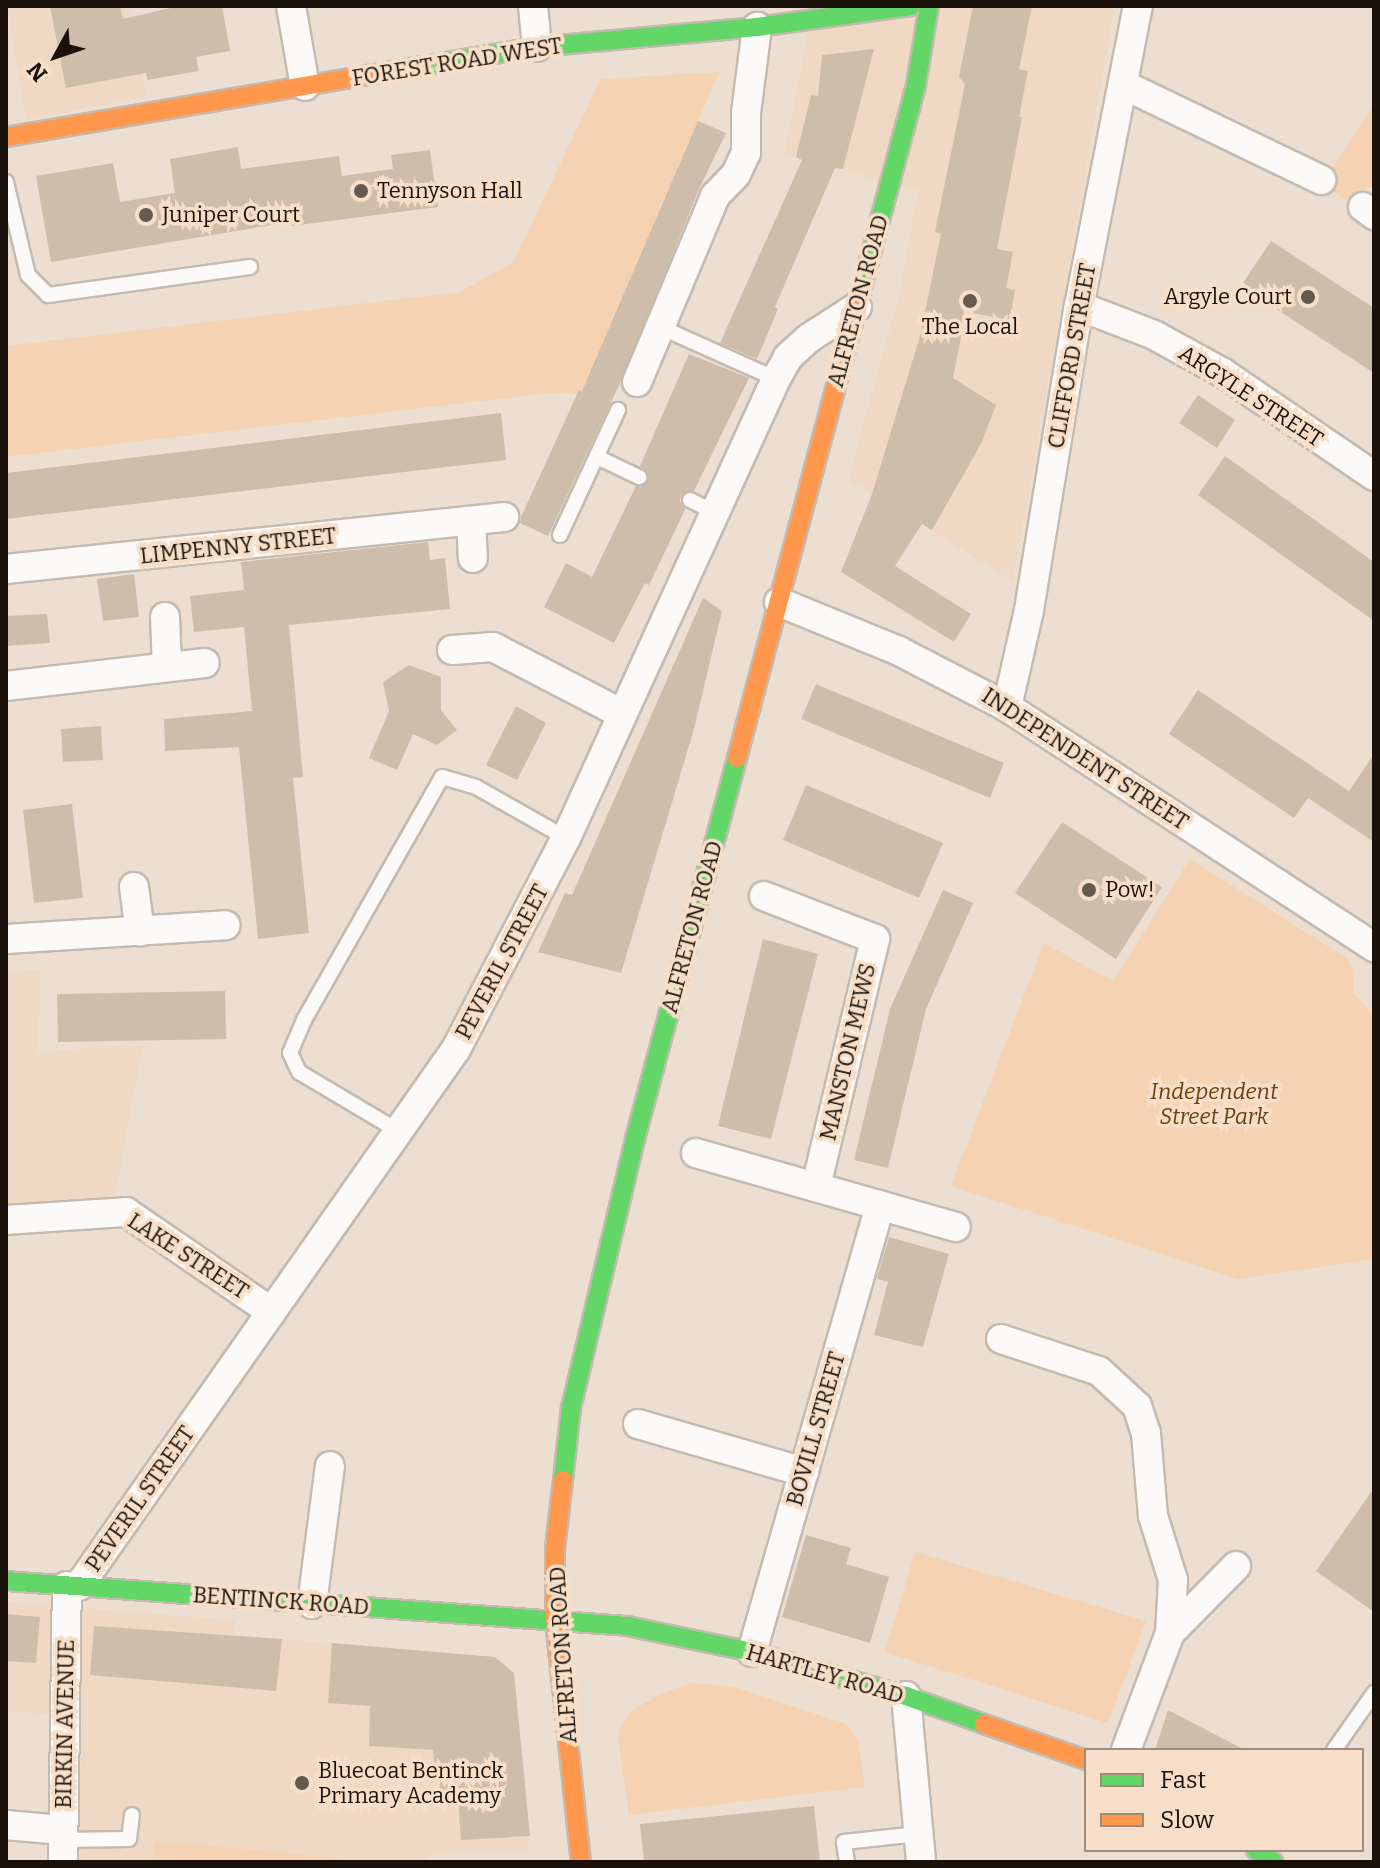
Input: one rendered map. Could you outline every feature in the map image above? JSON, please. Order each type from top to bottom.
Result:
[{"type":"street","points":[[291,6],[305,86]]},
{"type":"street","points":[[533,6],[537,47]]},
{"type":"street","name":"FOREST ROAD WEST","points":[[6,137],[537,47],[911,6]]},
{"type":"street","name":"ALFRETON ROAD","points":[[581,1862],[555,1620],[555,1548],[571,1408],[635,1139],[916,85],[929,6]]},
{"type":"street","name":"CLIFFORD STREET","points":[[1007,707],[1029,610],[1079,306],[1138,6]]},
{"type":"street","points":[[637,382],[715,196],[736,174],[746,153],[746,113],[764,20]]},
{"type":"street","points":[[1124,85],[1321,180]]},
{"type":"street","name":"ARGYLE STREET","points":[[1079,306],[1154,335],[1223,373],[1374,476]]},
{"type":"street","name":"PEVERIL STREET","points":[[73,1586],[400,1132],[456,1049],[566,838],[622,714],[702,506],[788,357],[809,338],[857,307]]},
{"type":"street","name":"LIMPENNY STREET","points":[[6,569],[504,517]]},
{"type":"street","points":[[471,522],[473,558]]},
{"type":"street","name":"INDEPENDENT STREET","points":[[779,602],[899,651],[1007,707],[1374,947]]},
{"type":"street","points":[[165,617],[167,666]]},
{"type":"street","points":[[452,650],[493,647],[622,714]]},
{"type":"street","points":[[6,686],[205,663]]},
{"type":"street","points":[[134,887],[140,932]]},
{"type":"street","name":"MANSTON MEWS","points":[[764,896],[875,939],[816,1187]]},
{"type":"street","points":[[6,939],[226,925]]},
{"type":"street","points":[[696,1153],[956,1227]]},
{"type":"street","name":"BOVILL STREET","points":[[752,1652],[880,1205]]},
{"type":"street","name":"LAKE STREET","points":[[6,1220],[126,1212],[270,1311]]},
{"type":"street","points":[[1001,1339],[1099,1371],[1137,1406],[1146,1433],[1153,1516],[1173,1580],[1170,1633],[1127,1748]]},
{"type":"street","points":[[638,1424],[804,1472]]},
{"type":"street","points":[[312,1604],[330,1466]]},
{"type":"street","points":[[1170,1633],[1236,1566]]},
{"type":"street","name":"BENTINCK ROAD","points":[[6,1581],[555,1620]]},
{"type":"street","name":"BIRKIN AVENUE","points":[[63,1844],[73,1586]]},
{"type":"street","name":"HARTLEY ROAD","points":[[555,1620],[627,1626],[752,1652],[906,1696],[1084,1759]]},
{"type":"street","points":[[906,1696],[921,1862]]},
{"type":"street","points":[[6,1825],[63,1844]]},
{"type":"lane","points":[[6,182],[28,275],[48,295],[250,267]]},
{"type":"lane","points":[[660,327],[776,379]]},
{"type":"lane","points":[[560,535],[618,410]]},
{"type":"lane","points":[[597,457],[639,477]]},
{"type":"lane","points":[[400,1132],[299,1072],[290,1053],[304,1020],[442,777],[476,787],[566,838]]},
{"type":"lane","points":[[1335,1748],[1374,1693]]},
{"type":"lane","points":[[63,1844],[129,1839],[132,1815]]},
{"type":"lane","points":[[847,1862],[844,1842],[918,1834]]},
{"type":"shaded area","points":[[7,6],[131,6],[146,97],[26,120]]},
{"type":"shaded area","points":[[813,6],[1115,6],[1013,581],[848,480],[900,291],[918,191],[784,154]]},
{"type":"shaded area","points":[[41,969],[38,1052],[143,1044],[115,1197],[6,1207],[6,972]]},
{"type":"shaded area","name":"Bluecoat Bentinck Primary Academy","points":[[6,1602],[235,1620],[234,1635],[495,1657],[514,1673],[529,1851],[436,1853],[424,1862],[78,1862],[82,1717],[6,1711]]},
{"type":"green space","points":[[719,72],[581,394],[550,393],[6,457],[6,346],[460,292],[513,262],[601,79]]},
{"type":"green space","points":[[1374,105],[1374,187],[1355,192],[1346,200],[1321,184]]},
{"type":"green space","name":"Independent Street Park","points":[[1190,859],[1347,958],[1353,973],[1353,993],[1374,1015],[1374,1259],[1238,1279],[951,1186],[1044,943],[1113,981]]},
{"type":"green space","points":[[915,1552],[1146,1621],[1108,1723],[885,1652]]},
{"type":"green space","points":[[691,1683],[732,1686],[847,1724],[858,1740],[865,1787],[629,1815],[618,1738],[620,1727],[630,1712],[660,1694]]},
{"type":"green space","points":[[154,1843],[375,1862],[147,1862],[153,1861]]},
{"type":"building","points":[[50,6],[120,6],[123,19],[179,6],[222,6],[230,51],[196,57],[199,71],[147,80],[146,73],[66,88]]},
{"type":"building","points":[[973,6],[1032,6],[1019,69],[1028,71],[1019,117],[1022,117],[997,249],[1013,252],[1006,288],[1015,290],[1010,320],[966,312],[953,378],[996,405],[982,442],[932,530],[922,524],[895,566],[971,614],[954,642],[841,572],[872,494],[920,336],[941,234],[935,232],[965,84],[959,77]]},
{"type":"building","points":[[874,49],[843,169],[835,168],[775,307],[778,309],[757,359],[720,343],[802,160],[796,157],[811,95],[818,96],[822,55]]},
{"type":"building","points":[[698,121],[726,133],[699,189],[620,383],[548,536],[520,523],[521,517],[579,390],[582,391]]},
{"type":"building","points":[[238,147],[241,169],[339,156],[342,176],[393,169],[391,155],[430,150],[438,207],[291,226],[290,222],[51,262],[36,176],[113,163],[120,202],[175,193],[170,159]]},
{"type":"building","name":"Argyle Court","points":[[1271,241],[1374,308],[1374,373],[1241,286]]},
{"type":"building","points":[[689,354],[749,378],[694,491],[681,495],[680,502],[685,509],[683,514],[649,585],[645,583],[614,643],[544,607],[566,563],[592,577],[636,486],[648,482],[648,472],[640,466]]},
{"type":"building","points":[[1198,395],[1235,420],[1217,448],[1179,423]]},
{"type":"building","points":[[501,413],[506,460],[6,519],[6,473]]},
{"type":"building","points":[[1225,456],[1374,562],[1374,621],[1198,495]]},
{"type":"building","points":[[428,542],[430,560],[445,558],[450,609],[289,625],[303,777],[293,778],[309,933],[258,939],[239,747],[165,751],[164,719],[252,711],[244,627],[194,632],[190,596],[244,590],[241,562]]},
{"type":"building","points":[[134,574],[139,617],[103,621],[97,579]]},
{"type":"building","points":[[703,598],[722,611],[694,729],[621,973],[538,952],[565,893],[572,895]]},
{"type":"building","points":[[47,614],[50,643],[6,646],[6,616]]},
{"type":"building","points":[[409,665],[441,677],[441,710],[457,730],[437,745],[413,734],[397,770],[369,758],[389,711],[383,682]]},
{"type":"building","points":[[816,684],[1004,763],[990,798],[801,719]]},
{"type":"building","points":[[1198,690],[1349,791],[1374,754],[1374,842],[1308,798],[1294,818],[1169,734]]},
{"type":"building","points":[[516,706],[546,723],[517,780],[486,765]]},
{"type":"building","points":[[101,726],[103,760],[63,762],[61,729]]},
{"type":"building","points":[[806,785],[943,843],[919,898],[783,840]]},
{"type":"building","points":[[72,804],[83,898],[34,903],[23,810]]},
{"type":"building","name":"Pow!","points":[[1062,822],[1162,887],[1116,959],[1015,893]]},
{"type":"building","points":[[943,890],[973,903],[926,1009],[888,1168],[854,1160],[890,1009]]},
{"type":"building","points":[[763,939],[818,954],[771,1139],[718,1126]]},
{"type":"building","points":[[225,991],[226,1039],[58,1042],[57,994]]},
{"type":"building","points":[[889,1237],[949,1254],[923,1347],[874,1335],[888,1282],[877,1279]]},
{"type":"building","points":[[1374,1488],[1374,1612],[1316,1571]]},
{"type":"building","points":[[806,1535],[851,1548],[846,1564],[889,1577],[870,1643],[782,1617]]},
{"type":"building","points":[[6,1614],[40,1617],[36,1663],[6,1661]]},
{"type":"building","points":[[94,1626],[282,1639],[276,1691],[90,1675]]},
{"type":"building","points":[[332,1643],[495,1657],[514,1673],[530,1836],[461,1840],[458,1796],[439,1797],[433,1750],[369,1746],[370,1706],[328,1703]]},
{"type":"building","points":[[1168,1710],[1241,1748],[1156,1748]]},
{"type":"building","points":[[814,1806],[820,1862],[644,1862],[640,1824]]},
{"type":"traffic: fast","points":[[369,75],[537,47],[757,27],[911,6]]},
{"type":"traffic: fast","points":[[862,287],[916,85],[929,6]]},
{"type":"traffic: fast","points":[[563,1480],[571,1408],[635,1139],[737,758]]},
{"type":"traffic: fast","points":[[6,1581],[627,1626],[752,1652],[906,1696],[984,1724]]},
{"type":"traffic: fast","points":[[1259,1852],[1273,1862]]},
{"type":"traffic: slow","points":[[6,137],[369,75]]},
{"type":"traffic: slow","points":[[737,758],[862,287]]},
{"type":"traffic: slow","points":[[563,1480],[555,1548],[555,1620],[581,1862]]},
{"type":"traffic: slow","points":[[984,1724],[1084,1759]]},
{"type":"place","name":"Tennyson Hall","points":[[361,191]]},
{"type":"place","name":"Juniper Court","points":[[146,215]]},
{"type":"place","name":"Argyle Court","points":[[1308,297]]},
{"type":"place","name":"The Local","points":[[970,301]]},
{"type":"place","name":"Pow!","points":[[1089,890]]},
{"type":"place","name":"Bluecoat Bentinck Primary Academy","points":[[302,1783]]}]
